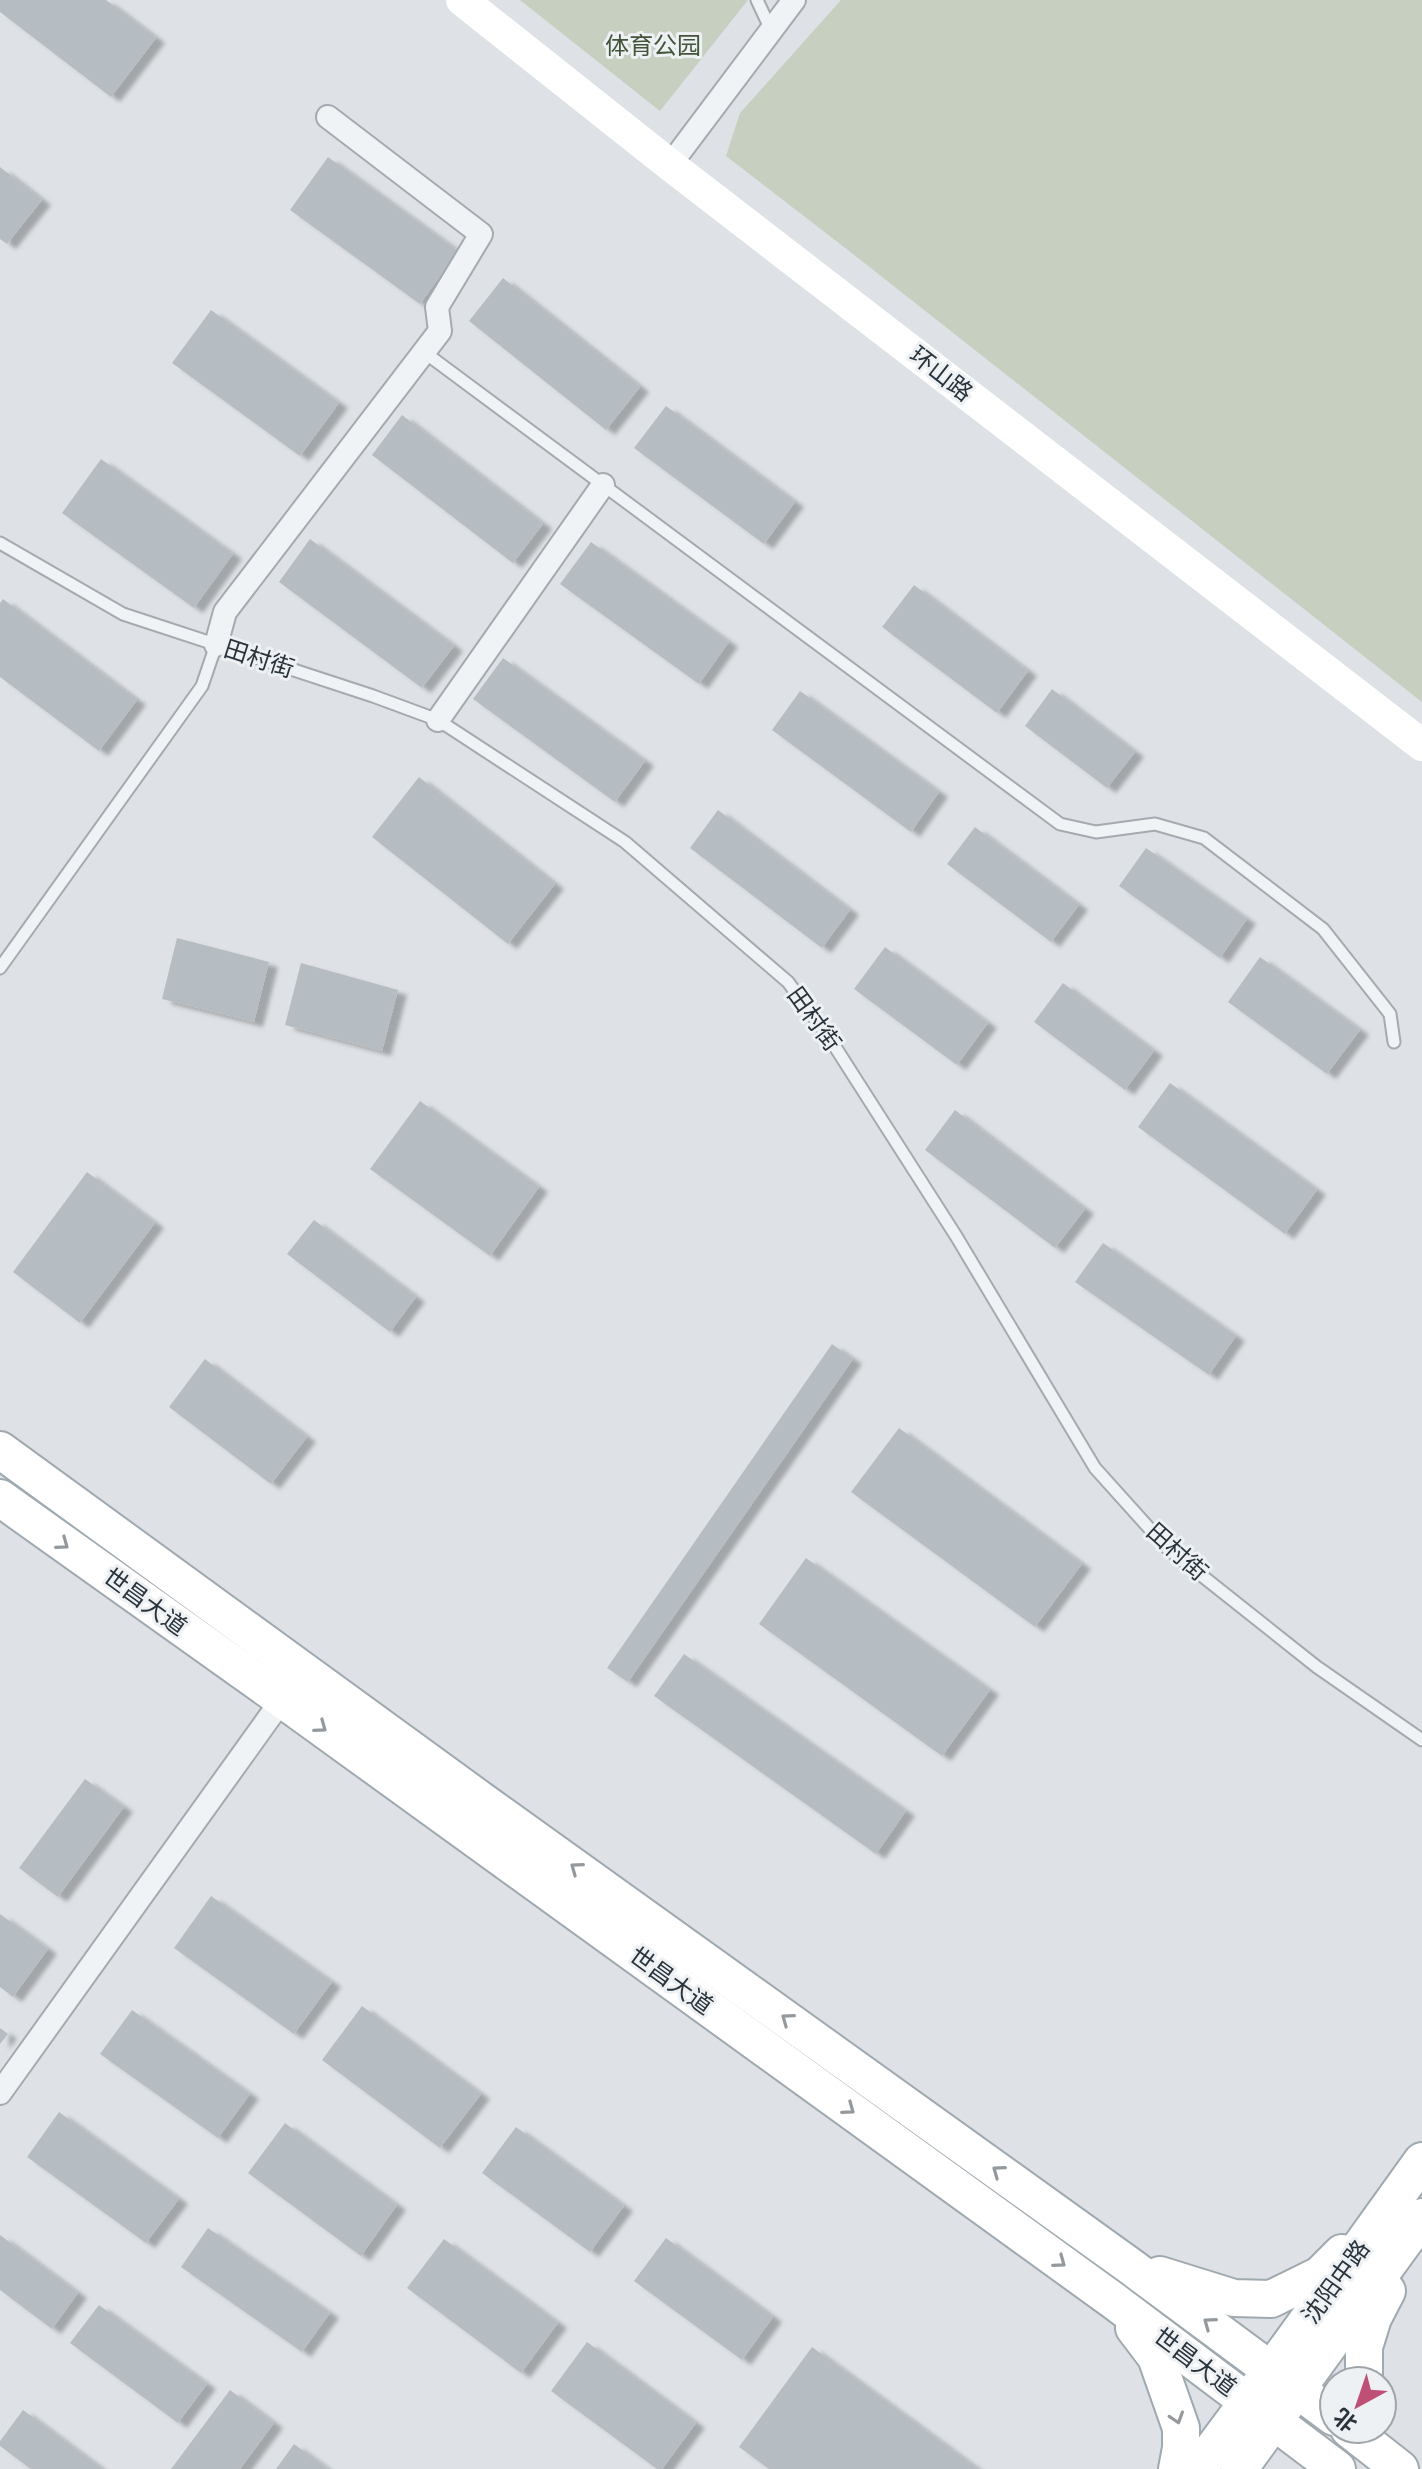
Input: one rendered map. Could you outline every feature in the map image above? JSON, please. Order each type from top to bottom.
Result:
[{"type":"main road","name":"环山路","points":[[462,0],[670,165],[1422,745]]},
{"type":"main road","name":"世昌大道","points":[[0,1450],[1318,2405]]},
{"type":"main road","name":"世昌大道","points":[[0,1498],[1114,2301],[1337,2469]]},
{"type":"main road","points":[[1364,2365],[1364,2347],[1373,2318],[1415,2209],[1422,2161]]},
{"type":"main road","points":[[1130,2266],[1234,2298],[1271,2299],[1320,2275],[1415,2209]]},
{"type":"main road","points":[[1198,2469],[1261,2411],[1415,2209]]},
{"type":"main road","points":[[1114,2301],[1156,2357],[1181,2428],[1177,2469]]},
{"type":"main road","points":[[1239,2469],[1261,2411]]},
{"type":"main road","points":[[1398,2442],[1419,2469]]},
{"type":"main road","points":[[1369,2445],[1400,2469]]},
{"type":"street","points":[[670,165],[794,0]]},
{"type":"street","points":[[216,645],[225,612],[440,331],[437,307],[481,234],[328,117]]},
{"type":"street","points":[[438,720],[603,485]]},
{"type":"street","points":[[0,2093],[305,1671]]},
{"type":"lane","points":[[757,0],[771,31]]},
{"type":"lane","points":[[424,352],[1060,824],[1096,832],[1155,824],[1204,838],[1323,929],[1390,1014],[1394,1042]]},
{"type":"lane","name":"田村街","points":[[0,543],[123,614],[438,720],[625,842],[788,982],[832,1042],[956,1236],[1095,1468],[1167,1548],[1317,1667],[1422,1740]]},
{"type":"lane","points":[[0,968],[202,686],[216,645]]},
{"type":"green space","name":"体育公园","points":[[520,0],[748,0],[660,111]]},
{"type":"green space","points":[[841,0],[1422,0],[1422,702],[726,156],[740,113]]},
{"type":"building","points":[[0,0],[106,0],[156,38],[111,97],[0,12]]},
{"type":"building","points":[[328,157],[458,251],[420,304],[290,210]]},
{"type":"building","points":[[0,167],[42,200],[7,244],[0,239]]},
{"type":"building","points":[[503,278],[640,387],[606,430],[469,321]]},
{"type":"building","points":[[211,310],[339,403],[300,456],[172,363]]},
{"type":"building","points":[[666,406],[795,502],[764,544],[634,448]]},
{"type":"building","points":[[402,415],[543,524],[513,563],[372,455]]},
{"type":"building","points":[[101,459],[233,554],[194,608],[62,513]]},
{"type":"building","points":[[310,539],[454,646],[422,688],[279,582]]},
{"type":"building","points":[[591,542],[729,642],[699,684],[560,584]]},
{"type":"building","points":[[914,585],[1028,671],[997,713],[882,627]]},
{"type":"building","points":[[3,599],[137,700],[99,751],[0,677],[0,603]]},
{"type":"building","points":[[503,658],[645,761],[615,802],[473,699]]},
{"type":"building","points":[[1052,689],[1135,752],[1107,788],[1025,726]]},
{"type":"building","points":[[800,691],[939,792],[911,832],[772,730]]},
{"type":"building","points":[[419,777],[555,884],[508,944],[372,837]]},
{"type":"building","points":[[718,810],[850,910],[822,948],[690,848]]},
{"type":"building","points":[[975,827],[1079,905],[1051,942],[947,864]]},
{"type":"building","points":[[1146,848],[1247,919],[1220,958],[1119,886]]},
{"type":"building","points":[[177,938],[269,962],[254,1022],[162,999]]},
{"type":"building","points":[[885,947],[988,1023],[957,1065],[854,989]]},
{"type":"building","points":[[1260,957],[1360,1030],[1327,1074],[1228,1002]]},
{"type":"building","points":[[301,963],[398,990],[382,1051],[285,1025]]},
{"type":"building","points":[[1063,983],[1154,1051],[1125,1090],[1034,1022]]},
{"type":"building","points":[[1170,1083],[1317,1190],[1285,1234],[1138,1127]]},
{"type":"building","points":[[420,1101],[539,1187],[490,1256],[370,1169]]},
{"type":"building","points":[[955,1110],[1085,1209],[1055,1248],[925,1150]]},
{"type":"building","points":[[87,1172],[155,1223],[80,1323],[13,1272]]},
{"type":"building","points":[[314,1220],[416,1297],[390,1332],[287,1254]]},
{"type":"building","points":[[1103,1243],[1236,1336],[1209,1375],[1075,1282]]},
{"type":"building","points":[[832,1344],[853,1359],[628,1682],[607,1668]]},
{"type":"building","points":[[205,1359],[307,1437],[271,1484],[169,1407]]},
{"type":"building","points":[[899,1428],[1082,1564],[1035,1627],[851,1492]]},
{"type":"building","points":[[806,1558],[990,1690],[942,1756],[759,1624]]},
{"type":"building","points":[[684,1654],[906,1811],[876,1854],[654,1696]]},
{"type":"building","points":[[85,1779],[124,1807],[58,1897],[19,1868]]},
{"type":"building","points":[[211,1896],[332,1982],[294,2034],[174,1948]]},
{"type":"building","points":[[0,1914],[48,1949],[13,1997],[0,1987]]},
{"type":"building","points":[[362,2006],[481,2094],[440,2148],[322,2060]]},
{"type":"building","points":[[132,2010],[250,2094],[218,2138],[100,2054]]},
{"type":"building","points":[[0,2028],[8,2034],[0,2044]]},
{"type":"building","points":[[59,2112],[179,2199],[146,2243],[27,2157]]},
{"type":"building","points":[[285,2123],[397,2205],[361,2256],[248,2173]]},
{"type":"building","points":[[516,2127],[624,2206],[590,2252],[482,2173]]},
{"type":"building","points":[[208,2228],[330,2313],[302,2352],[181,2267]]},
{"type":"building","points":[[0,2235],[78,2293],[52,2329],[0,2290]]},
{"type":"building","points":[[666,2238],[773,2317],[742,2360],[634,2281]]},
{"type":"building","points":[[444,2239],[558,2323],[521,2373],[407,2288]]},
{"type":"building","points":[[99,2305],[207,2384],[178,2423],[70,2343]]},
{"type":"building","points":[[587,2342],[696,2423],[662,2469],[657,2469],[551,2391]]},
{"type":"building","points":[[812,2347],[978,2469],[769,2469],[739,2447]]},
{"type":"building","points":[[230,2390],[274,2423],[240,2469],[171,2469]]},
{"type":"building","points":[[23,2410],[102,2469],[31,2469],[0,2446],[0,2441]]},
{"type":"building","points":[[294,2444],[328,2469],[276,2469]]}]
